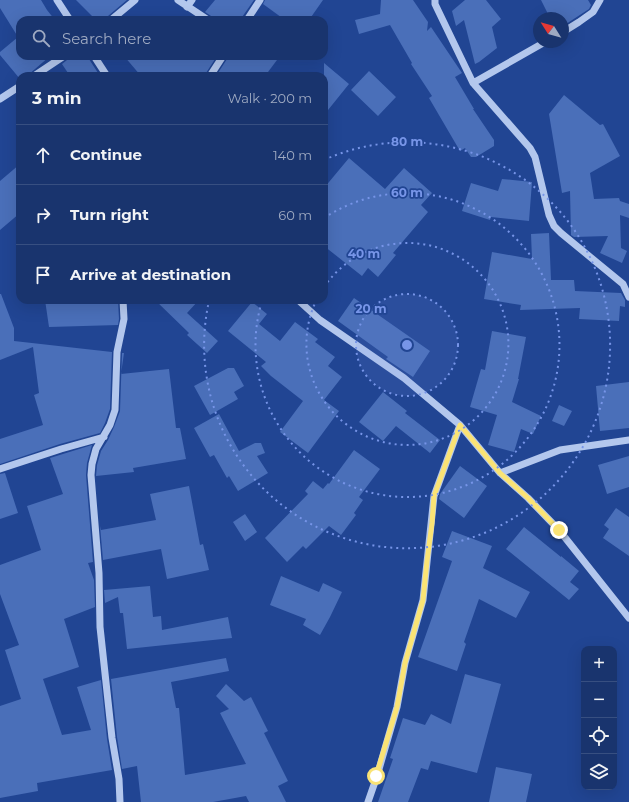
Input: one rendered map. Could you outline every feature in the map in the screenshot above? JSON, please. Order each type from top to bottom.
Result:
[{"type":"street","points":[[57,0],[67,16]]},
{"type":"street","points":[[116,16],[135,0]]},
{"type":"street","points":[[178,0],[202,16]]},
{"type":"street","points":[[187,6],[192,0]]},
{"type":"street","points":[[250,16],[260,0]]},
{"type":"street","points":[[434,0],[473,83],[530,148],[535,157],[549,215],[554,226],[623,284],[629,297]]},
{"type":"street","points":[[569,28],[593,12],[600,0]]},
{"type":"street","points":[[473,83],[534,48]]},
{"type":"street","points":[[40,72],[58,60]]},
{"type":"street","points":[[97,60],[104,72]]},
{"type":"street","points":[[213,72],[221,60]]},
{"type":"street","points":[[0,99],[16,89]]},
{"type":"street","points":[[120,802],[119,778],[112,738],[101,634],[99,573],[91,475],[96,450],[110,425],[115,410],[117,352],[124,319],[123,304]]},
{"type":"street","points":[[302,304],[320,320],[404,378],[460,425],[500,473],[528,498],[559,530],[629,618]]},
{"type":"street","points":[[368,802],[397,707],[405,663],[423,600],[434,496],[460,425]]},
{"type":"street","points":[[0,469],[104,437]]},
{"type":"street","points":[[500,473],[560,450],[629,440]]},
{"type":"building","points":[[0,0],[41,0],[52,16],[16,16],[16,34],[0,8]]},
{"type":"building","points":[[76,0],[127,0],[108,16],[92,16]]},
{"type":"building","points":[[215,0],[254,0],[243,16],[211,16],[205,12]]},
{"type":"building","points":[[265,0],[323,0],[312,16],[280,16],[263,4]]},
{"type":"building","points":[[381,0],[413,0],[428,22],[427,31],[431,27],[462,73],[455,77],[473,109],[494,140],[494,146],[476,157],[471,157],[465,148],[460,151],[429,98],[432,96],[411,64],[412,63],[390,25],[359,34],[355,20],[380,14]]},
{"type":"building","points":[[465,0],[486,0],[501,19],[492,27],[497,48],[475,64],[464,20],[456,26],[452,11]]},
{"type":"building","points":[[541,0],[588,0],[591,5],[589,9],[569,22],[569,12],[547,12]]},
{"type":"building","points":[[16,39],[16,60],[45,60],[32,72],[16,72],[16,74],[0,55],[0,52]]},
{"type":"building","points":[[67,60],[90,60],[97,72],[67,72],[62,64]]},
{"type":"building","points":[[127,60],[214,60],[207,72],[138,72]]},
{"type":"building","points":[[226,60],[277,60],[268,72],[219,72]]},
{"type":"building","points":[[324,63],[349,84],[328,110],[328,72],[324,72]]},
{"type":"building","points":[[369,71],[396,97],[378,116],[351,90]]},
{"type":"building","points":[[564,95],[600,125],[603,124],[620,156],[590,173],[594,199],[619,198],[620,201],[629,204],[629,218],[620,215],[621,248],[627,251],[622,263],[600,253],[608,236],[574,237],[571,235],[570,191],[562,193],[549,114]]},
{"type":"building","points":[[349,158],[385,189],[404,168],[432,193],[421,205],[428,212],[393,253],[396,255],[378,277],[368,268],[362,276],[328,249],[328,183]]},
{"type":"building","points":[[16,167],[16,216],[0,230],[0,181]]},
{"type":"building","points":[[502,179],[532,182],[529,221],[491,217],[490,220],[462,211],[471,183],[498,191]]},
{"type":"building","points":[[549,233],[551,280],[574,280],[575,291],[621,293],[625,300],[625,307],[620,306],[619,321],[579,319],[580,308],[520,310],[521,305],[484,299],[492,252],[532,259],[531,234]]},
{"type":"building","points":[[0,294],[14,328],[14,341],[112,352],[110,409],[100,433],[60,444],[0,464],[0,439],[43,425],[34,395],[39,393],[33,347],[0,360]]},
{"type":"building","points":[[354,298],[430,351],[413,377],[386,359],[388,357],[338,321]]},
{"type":"building","points":[[46,304],[118,304],[118,325],[49,327]]},
{"type":"building","points":[[159,304],[195,304],[187,313],[218,341],[207,353],[187,335],[189,333]]},
{"type":"building","points":[[250,304],[254,304],[267,314],[259,324],[280,341],[295,322],[318,339],[315,342],[335,357],[328,366],[342,377],[324,400],[339,411],[308,453],[280,432],[303,401],[271,376],[261,366],[266,362],[228,331]]},
{"type":"building","points":[[492,331],[526,337],[519,379],[512,402],[541,416],[533,434],[521,429],[514,452],[488,445],[497,415],[470,407],[481,369],[485,370]]},
{"type":"building","points":[[122,353],[124,353],[121,371]]},
{"type":"building","points":[[228,368],[234,368],[244,386],[234,392],[238,399],[210,415],[194,386]]},
{"type":"building","points":[[169,369],[176,428],[180,428],[186,459],[133,468],[134,472],[96,476],[101,451],[108,440],[120,411],[121,374]]},
{"type":"building","points":[[629,382],[629,428],[600,431],[596,386]]},
{"type":"building","points":[[383,392],[407,411],[405,413],[440,440],[430,453],[396,426],[383,441],[359,422]]},
{"type":"building","points":[[559,405],[572,411],[564,426],[552,421]]},
{"type":"building","points":[[219,414],[239,451],[255,443],[261,443],[265,453],[257,456],[268,473],[238,491],[229,476],[227,478],[214,455],[210,457],[194,428]]},
{"type":"building","points":[[92,445],[87,463],[86,475],[93,562],[88,563],[94,580],[95,607],[64,619],[79,667],[43,679],[62,735],[91,730],[77,687],[101,680],[107,739],[112,770],[37,783],[38,791],[0,798],[0,706],[21,699],[5,650],[19,645],[0,594],[0,565],[41,550],[27,506],[63,494],[50,458]]},
{"type":"building","points":[[354,450],[380,469],[359,497],[363,500],[354,513],[356,515],[341,535],[329,526],[306,549],[303,546],[287,562],[265,538],[308,494],[305,491],[313,481],[323,489],[328,483],[329,484]]},
{"type":"building","points":[[629,456],[629,487],[607,494],[598,465]]},
{"type":"building","points":[[460,466],[487,486],[464,518],[439,499],[440,494]]},
{"type":"building","points":[[5,473],[18,513],[0,519],[0,474]]},
{"type":"building","points":[[189,486],[200,545],[203,544],[209,570],[167,579],[161,549],[103,560],[100,526],[101,530],[156,520],[150,494]]},
{"type":"building","points":[[616,508],[629,517],[629,556],[603,538],[609,529],[604,525]]},
{"type":"building","points":[[245,514],[257,532],[245,541],[233,522]]},
{"type":"building","points":[[524,527],[579,571],[570,582],[579,589],[569,600],[506,549]]},
{"type":"building","points":[[452,531],[492,546],[483,568],[530,592],[516,618],[479,599],[464,642],[466,644],[457,671],[418,657],[452,561],[442,557]]},
{"type":"building","points":[[281,576],[319,592],[323,583],[342,592],[320,635],[303,625],[306,619],[270,605]]},
{"type":"building","points":[[150,586],[153,617],[161,616],[162,630],[228,617],[232,638],[127,649],[123,613],[120,613],[118,597],[105,603],[104,590]]},
{"type":"building","points":[[226,658],[229,671],[171,682],[176,708],[179,708],[185,775],[246,764],[220,713],[229,709],[216,696],[226,684],[244,701],[251,697],[268,731],[264,733],[288,781],[278,786],[286,802],[249,802],[246,796],[213,802],[141,802],[137,766],[122,769],[111,679]]},
{"type":"building","points":[[465,674],[501,684],[477,773],[431,761],[428,770],[421,768],[408,802],[378,802],[393,759],[390,758],[403,718],[425,725],[431,714],[451,724]]},
{"type":"building","points":[[496,767],[532,774],[526,802],[489,802]]},
{"type":"route","points":[[376,776],[397,707],[405,663],[423,600],[434,496],[460,425],[500,473],[528,498],[559,530]]}]
